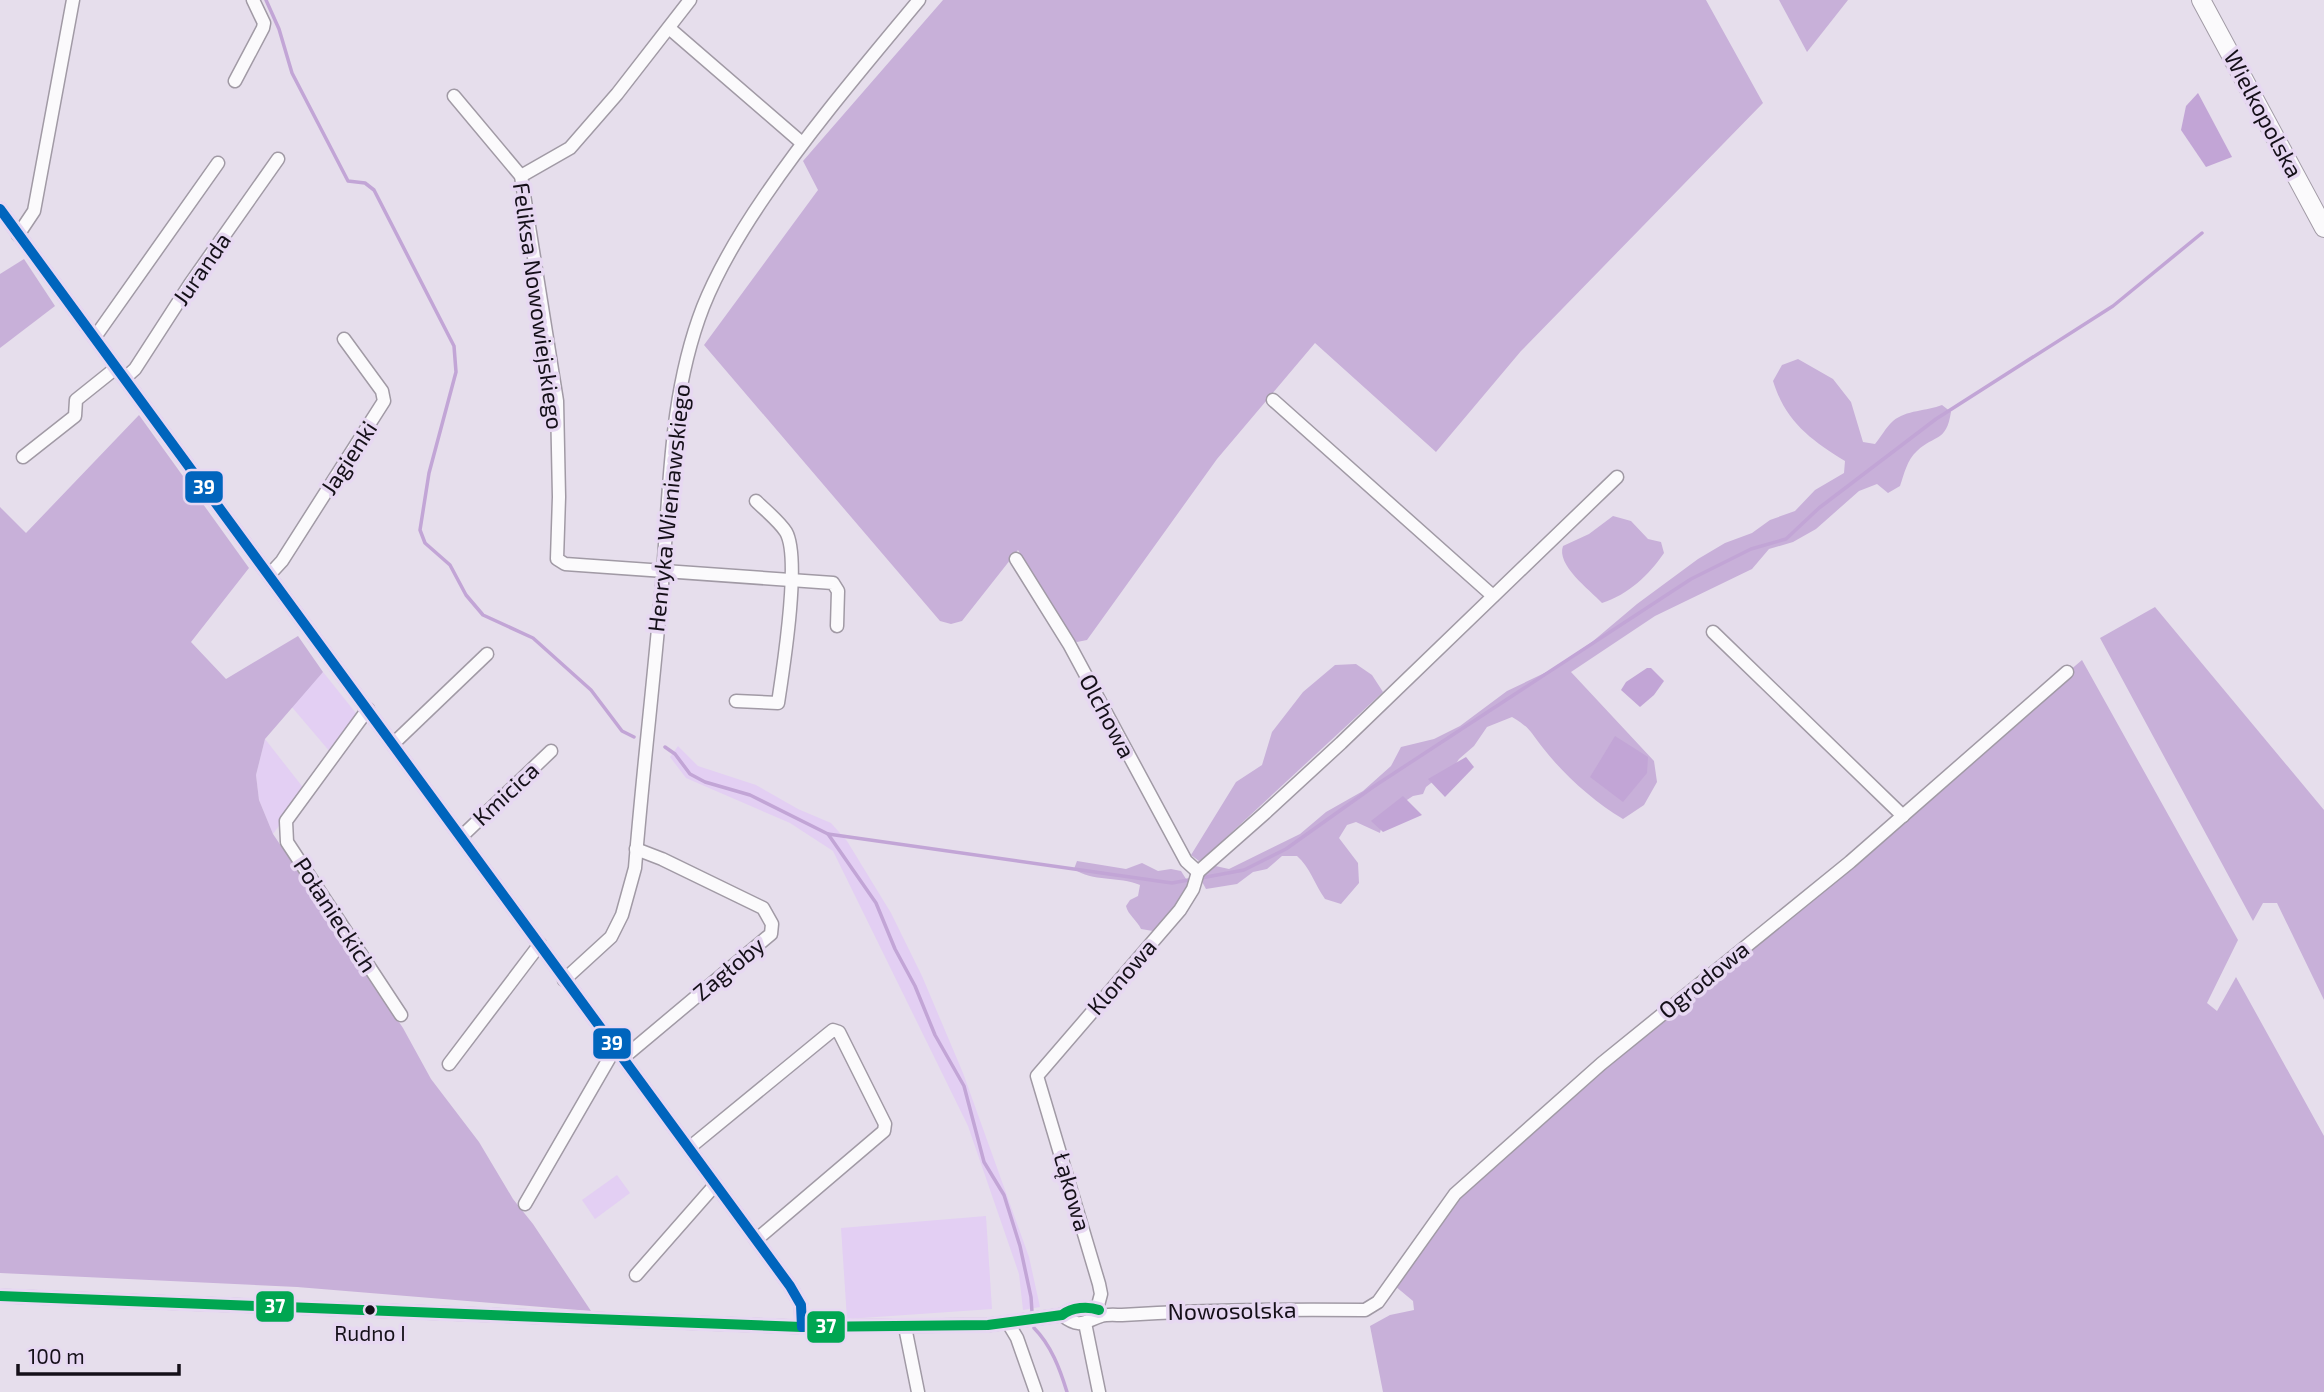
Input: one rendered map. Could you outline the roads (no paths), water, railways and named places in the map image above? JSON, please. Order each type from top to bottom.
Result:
[{"type":"main road","name":"Wielkopolska","points":[[2201,0],[2324,228]]},
{"type":"street","points":[[18,235],[34,211],[73,0]]},
{"type":"street","points":[[235,81],[263,28],[264,23],[253,0]]},
{"type":"street","points":[[521,176],[570,148],[617,94],[690,0]]},
{"type":"street","name":"Henryka Wieniawskiego","points":[[564,980],[611,937],[622,915],[635,868],[663,572],[671,450],[689,345],[730,250],[802,143],[919,0]]},
{"type":"street","points":[[669,28],[802,143]]},
{"type":"street","name":"Feliksa Nowowiejskiego","points":[[454,96],[521,176],[557,401],[557,559],[565,564],[663,572]]},
{"type":"street","name":"Juranda","points":[[23,457],[75,416],[76,400],[121,373],[135,369],[190,284],[278,159]]},
{"type":"street","points":[[95,337],[218,163]]},
{"type":"street","points":[[0,209],[797,1296],[802,1310],[802,1327]]},
{"type":"street","name":"Jagienki","points":[[270,574],[282,561],[384,401],[382,391],[344,339]]},
{"type":"street","points":[[1273,400],[1493,596]]},
{"type":"street","points":[[1198,872],[1284,796],[1616,477]]},
{"type":"street","points":[[736,701],[778,703],[791,580],[791,550],[786,532],[756,501]]},
{"type":"street","name":"Olchowa","points":[[1016,559],[1069,644],[1186,861],[1198,872]]},
{"type":"street","points":[[663,572],[833,583],[838,592],[837,626]]},
{"type":"street","points":[[1713,632],[1903,816]]},
{"type":"street","points":[[394,743],[486,654]]},
{"type":"street","name":"Ogrodowa","points":[[1365,1310],[1378,1301],[1455,1194],[1601,1064],[1811,895],[2067,672]]},
{"type":"street","name":"Połanieckich","points":[[368,709],[286,821],[287,842],[401,1016]]},
{"type":"street","name":"Kmicica","points":[[461,837],[551,751]]},
{"type":"street","name":"Zagłoby","points":[[525,1204],[610,1057],[620,1054],[771,934],[772,924],[763,908],[636,849]]},
{"type":"street","name":"Klonowa","points":[[1037,1076],[1180,910],[1193,889],[1198,872]]},
{"type":"street","points":[[449,1064],[540,944]]},
{"type":"street","points":[[689,1148],[833,1030],[839,1032],[885,1124],[884,1132],[756,1240]]},
{"type":"street","name":"Łąkowa","points":[[1037,1076],[1098,1280],[1101,1294],[1098,1312]]},
{"type":"street","points":[[636,1275],[715,1185]]},
{"type":"street","name":"Nowosolska","points":[[0,1296],[802,1327],[1008,1322],[1062,1315],[1073,1309],[1098,1312],[1365,1310]]},
{"type":"street","name":"Nowosolska","points":[[1062,1315],[1069,1320],[1085,1324],[1098,1312]]},
{"type":"street","points":[[1008,1322],[1017,1338],[1036,1392]]},
{"type":"street","points":[[1085,1324],[1099,1392]]},
{"type":"street","points":[[905,1326],[918,1392]]},
{"type":"waterway","points":[[266,0],[279,29],[292,73],[348,181],[365,183],[374,190],[454,346],[456,372],[429,473],[420,530],[425,543],[450,565],[466,595],[483,615],[533,638],[591,690],[622,731],[634,737]]},
{"type":"waterway","points":[[1201,878],[1244,870],[1286,849],[1373,787],[1691,579],[1751,549],[1786,539],[1819,508],[1936,419],[2113,306],[2202,233]]},
{"type":"waterway","points":[[665,747],[675,754],[690,774],[705,782],[750,795],[828,834],[876,903],[935,1035],[964,1086],[984,1162],[1004,1195],[1020,1246],[1032,1312]]},
{"type":"waterway","points":[[828,834],[1172,883],[1194,879]]},
{"type":"waterway","points":[[1034,1328],[1054,1358],[1067,1392]]},
{"type":"place","name":"Rudno I","points":[[370,1310]]}]
